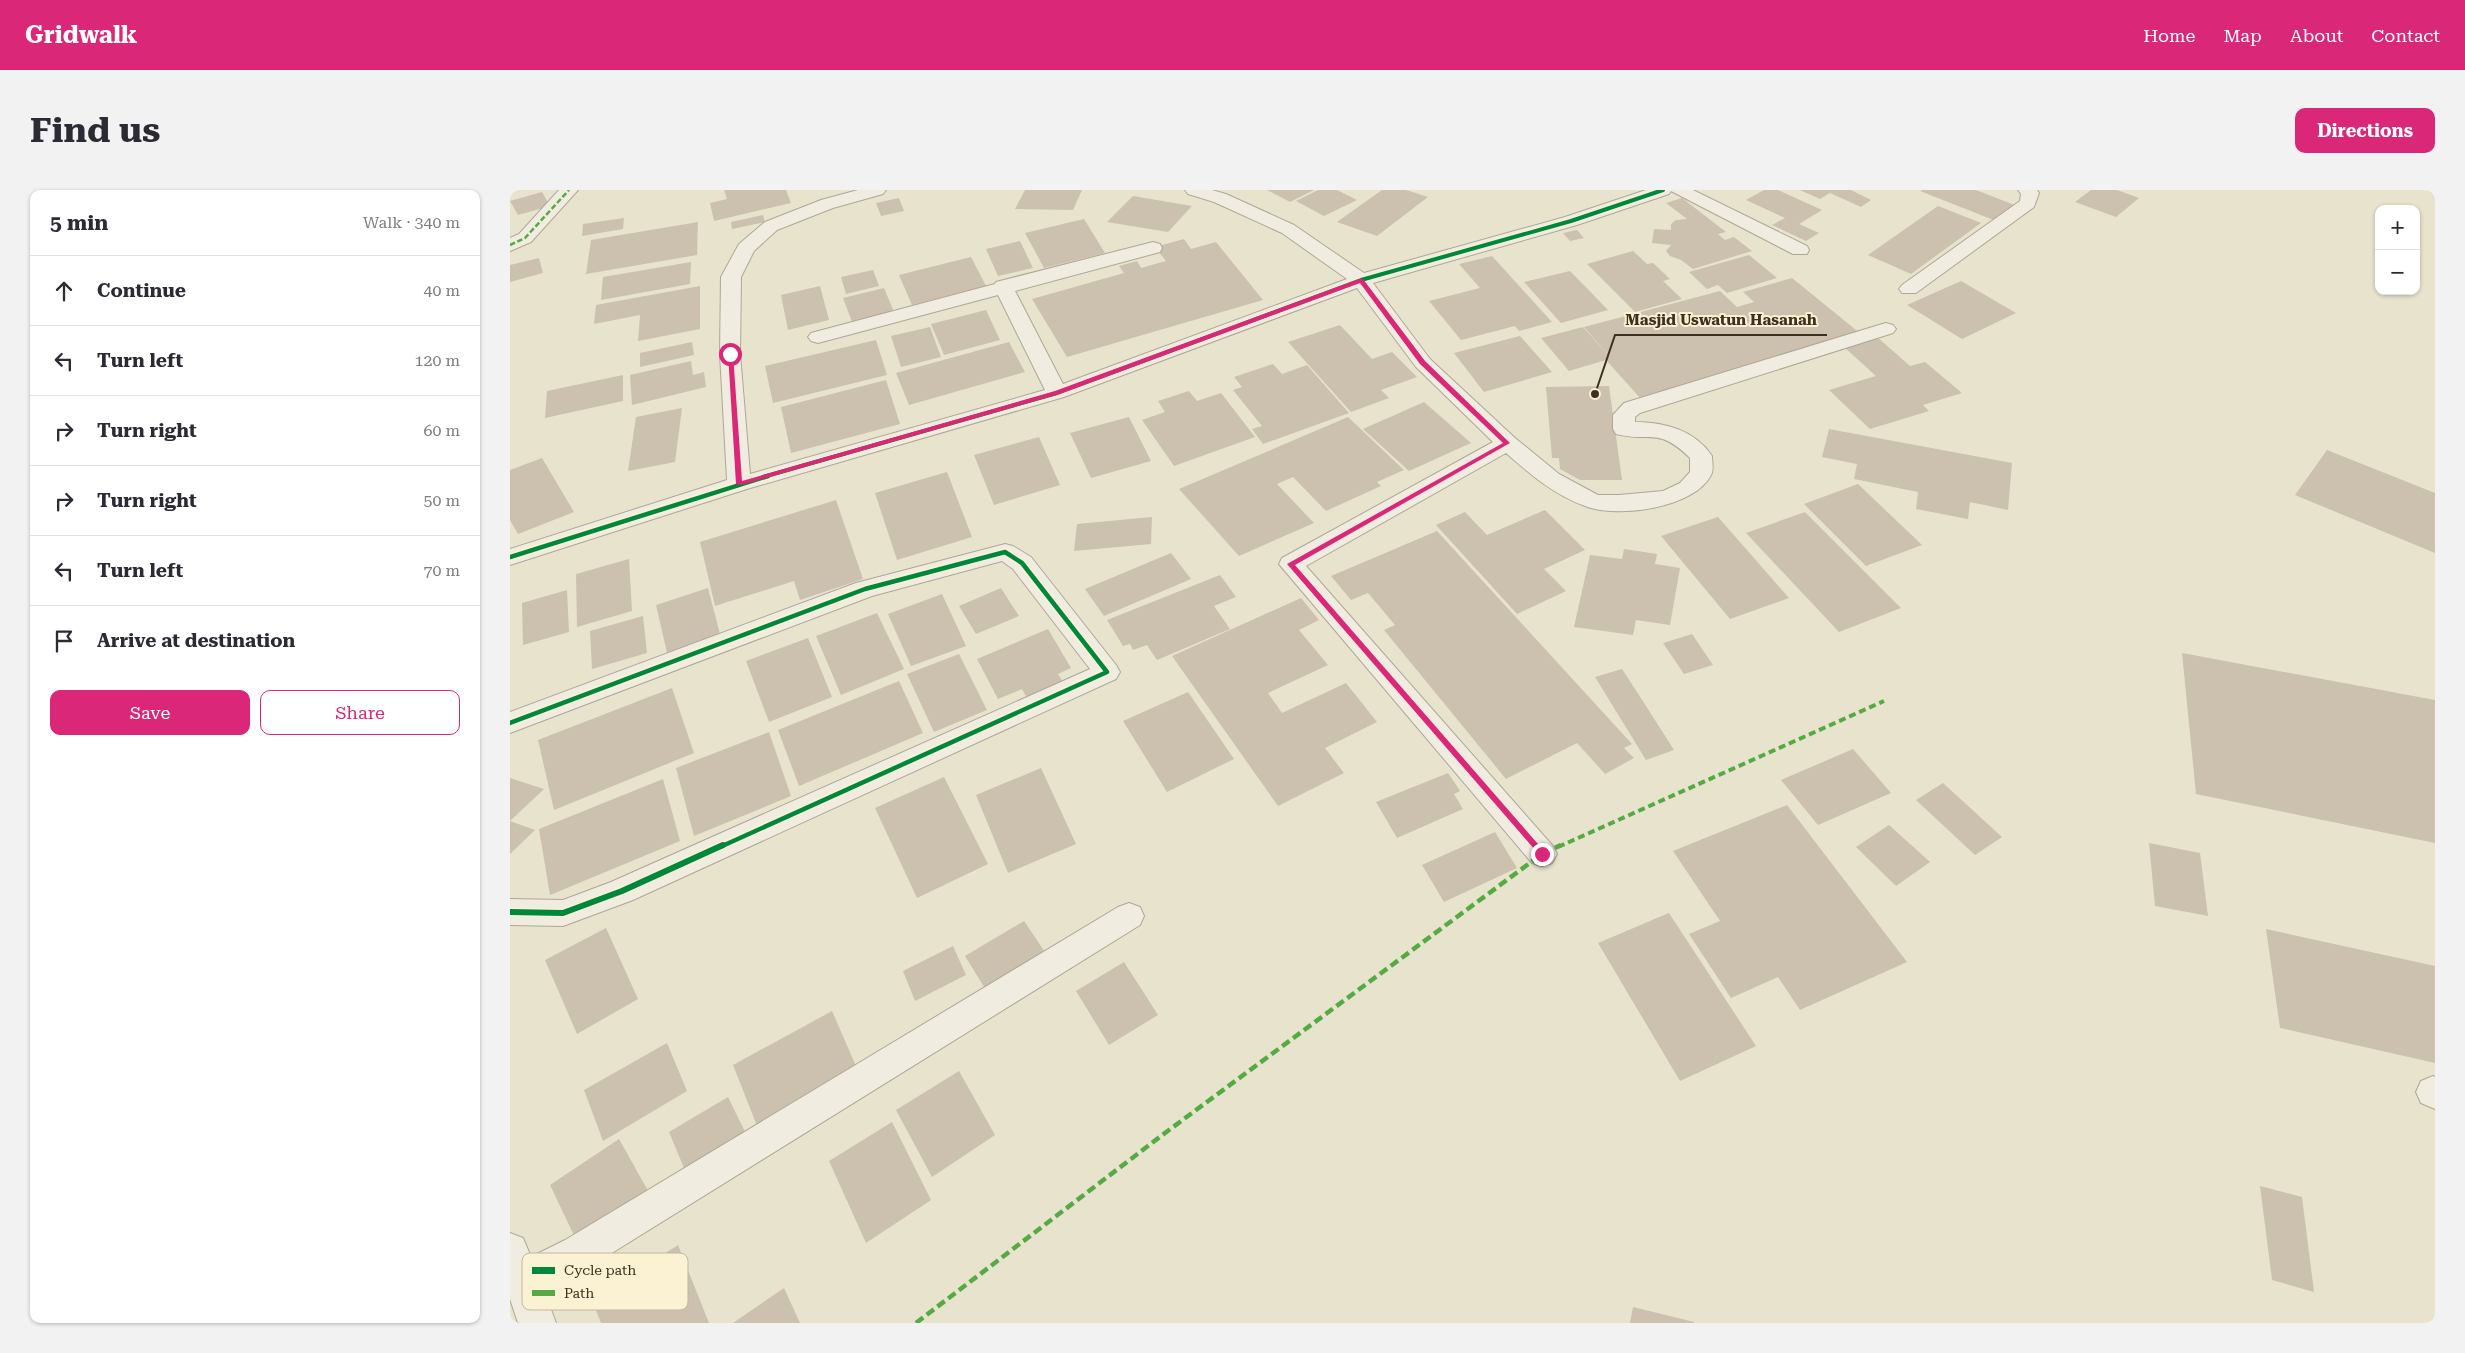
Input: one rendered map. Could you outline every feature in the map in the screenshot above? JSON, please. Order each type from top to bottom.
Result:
[{"type":"street","points":[[510,245],[525,238],[569,190]]},
{"type":"street","points":[[739,484],[730,354],[731,277],[746,248],[771,226],[827,204],[877,190]]},
{"type":"street","points":[[1194,190],[1220,198],[1288,229],[1361,280],[1423,363],[1507,443],[1551,479],[1578,495],[1595,502],[1620,503],[1667,498],[1688,488],[1701,473],[1701,456],[1683,438],[1656,428],[1624,429],[1624,415],[1632,408],[1886,329]]},
{"type":"street","points":[[510,557],[739,484],[1057,393],[1361,280],[1570,221],[1662,190]]},
{"type":"street","points":[[1679,190],[1800,250]]},
{"type":"street","points":[[1909,289],[2028,203],[2030,193],[2027,190]]},
{"type":"street","points":[[818,337],[1004,286],[1153,248]]},
{"type":"street","points":[[1004,286],[1057,393]]},
{"type":"street","points":[[1507,443],[1291,564],[1542,854]]},
{"type":"street","points":[[510,723],[865,589],[1004,552],[1022,562],[1107,672],[622,891],[563,913],[510,912]]},
{"type":"street","points":[[578,1253],[1128,916]]},
{"type":"street","points":[[516,1266],[522,1282]]},
{"type":"street","points":[[532,1310],[537,1323]]},
{"type":"building","points":[[724,190],[786,190],[791,203],[714,221],[710,203],[727,199]]},
{"type":"building","points":[[1025,190],[1082,190],[1073,210],[1015,209]]},
{"type":"building","points":[[1267,190],[1314,190],[1290,202]]},
{"type":"building","points":[[1318,190],[1337,190],[1357,200],[1324,216],[1296,201]]},
{"type":"building","points":[[1382,190],[1406,190],[1428,197],[1377,236],[1337,222]]},
{"type":"building","points":[[1764,190],[1778,190],[1822,210],[1799,224],[1819,233],[1806,241],[1772,225],[1785,218],[1746,200]]},
{"type":"building","points":[[1800,190],[1851,190],[1871,200],[1861,207],[1830,193],[1820,199]]},
{"type":"building","points":[[1976,190],[2017,206],[1996,221],[1920,191]]},
{"type":"building","points":[[2091,190],[2117,190],[2139,198],[2116,217],[2075,202]]},
{"type":"building","points":[[542,192],[550,206],[518,215],[510,201]]},
{"type":"building","points":[[1133,196],[1192,206],[1168,232],[1107,222]]},
{"type":"building","points":[[899,198],[904,211],[881,216],[876,203]]},
{"type":"building","points":[[1682,198],[1726,232],[1718,234],[1725,240],[1734,237],[1752,251],[1693,269],[1681,260],[1670,256],[1666,251],[1671,245],[1652,243],[1654,229],[1671,230],[1671,224],[1676,220],[1687,219],[1666,203]]},
{"type":"building","points":[[1938,206],[1981,223],[1911,274],[1868,255]]},
{"type":"building","points":[[763,215],[765,222],[732,229],[731,222]]},
{"type":"building","points":[[624,218],[623,229],[582,236],[583,224]]},
{"type":"building","points":[[1084,219],[1105,253],[1044,268],[1025,233]]},
{"type":"building","points":[[698,222],[697,255],[586,274],[591,240]]},
{"type":"building","points":[[1577,230],[1584,238],[1570,241],[1563,233]]},
{"type":"building","points":[[1184,239],[1191,249],[1216,242],[1263,300],[1067,357],[1032,299],[1124,273],[1119,266],[1137,261],[1141,268],[1166,261],[1155,247]]},
{"type":"building","points":[[1020,241],[1033,268],[998,276],[986,249]]},
{"type":"building","points":[[1633,251],[1647,264],[1653,263],[1670,279],[1663,281],[1682,299],[1635,312],[1587,264]]},
{"type":"building","points":[[1749,255],[1777,278],[1727,293],[1718,285],[1707,289],[1689,272]]},
{"type":"building","points":[[1492,256],[1552,322],[1519,331],[1515,326],[1461,340],[1429,301],[1480,288],[1459,264]]},
{"type":"building","points":[[971,257],[986,286],[912,305],[899,275]]},
{"type":"building","points":[[539,258],[543,273],[510,282],[510,265]]},
{"type":"building","points":[[691,262],[690,284],[601,300],[603,277]]},
{"type":"building","points":[[873,270],[879,286],[846,294],[841,277]]},
{"type":"building","points":[[1570,271],[1608,310],[1561,323],[1524,282]]},
{"type":"building","points":[[1792,278],[1861,334],[1642,400],[1606,360],[1569,371],[1541,338],[1583,327],[1612,359],[1584,327],[1720,291],[1737,307],[1754,302],[1743,292]]},
{"type":"building","points":[[1961,281],[2016,313],[1962,339],[1907,305]]},
{"type":"building","points":[[700,286],[700,329],[638,341],[640,315],[594,324],[596,305]]},
{"type":"building","points":[[820,286],[829,320],[788,330],[781,295]]},
{"type":"building","points":[[884,288],[894,312],[852,322],[843,298]]},
{"type":"building","points":[[986,310],[1000,340],[944,355],[931,324]]},
{"type":"building","points":[[1340,325],[1372,359],[1392,352],[1417,377],[1381,390],[1389,398],[1351,412],[1288,342]]},
{"type":"building","points":[[930,327],[941,357],[901,367],[891,336]]},
{"type":"building","points":[[1520,336],[1552,372],[1484,392],[1454,353]]},
{"type":"building","points":[[1877,337],[1910,366],[1925,362],[1962,393],[1923,405],[1929,411],[1870,429],[1829,390],[1876,376],[1844,347]]},
{"type":"building","points":[[876,340],[887,375],[773,403],[765,366]]},
{"type":"building","points":[[692,342],[694,355],[640,367],[640,353]]},
{"type":"building","points":[[1009,342],[1025,372],[909,405],[896,373]]},
{"type":"building","points":[[691,361],[693,375],[704,372],[706,387],[632,405],[630,375]]},
{"type":"building","points":[[1273,364],[1282,374],[1307,365],[1349,413],[1263,444],[1252,429],[1262,426],[1233,390],[1242,387],[1234,377]]},
{"type":"building","points":[[623,375],[623,401],[545,418],[547,391]]},
{"type":"building","points":[[886,380],[900,424],[791,453],[781,407]]},
{"type":"building","points":[[1609,386],[1622,480],[1580,480],[1560,469],[1559,458],[1552,458],[1546,387]]},
{"type":"building","points":[[1189,391],[1197,401],[1221,393],[1255,437],[1174,466],[1142,420],[1165,412],[1158,401]]},
{"type":"building","points":[[1424,402],[1471,443],[1409,471],[1363,429]]},
{"type":"building","points":[[682,408],[675,462],[628,471],[636,417]]},
{"type":"building","points":[[1129,417],[1151,461],[1091,478],[1070,433]]},
{"type":"building","points":[[1348,417],[1404,470],[1377,482],[1381,486],[1326,511],[1293,477],[1277,484],[1314,523],[1239,556],[1179,489]]},
{"type":"building","points":[[1829,429],[2012,463],[2008,510],[1970,502],[1968,519],[1916,509],[1918,492],[1854,479],[1857,464],[1822,457]]},
{"type":"building","points":[[1039,437],[1060,485],[994,505],[974,455]]},
{"type":"building","points":[[2327,450],[2435,493],[2435,553],[2295,495]]},
{"type":"building","points":[[542,458],[574,512],[518,534],[510,520],[510,470]]},
{"type":"building","points":[[947,472],[972,537],[897,560],[875,493]]},
{"type":"building","points":[[1858,484],[1922,545],[1866,566],[1804,504]]},
{"type":"building","points":[[836,500],[863,579],[800,600],[794,581],[715,606],[700,542]]},
{"type":"building","points":[[1545,510],[1585,550],[1544,569],[1566,591],[1517,614],[1436,525],[1465,512],[1487,535]]},
{"type":"building","points":[[1805,512],[1901,608],[1839,632],[1746,533]]},
{"type":"building","points":[[1152,517],[1151,544],[1074,551],[1077,524]]},
{"type":"building","points":[[1718,517],[1789,598],[1730,619],[1661,536]]},
{"type":"building","points":[[1437,531],[1632,744],[1624,748],[1634,758],[1605,774],[1577,743],[1506,779],[1384,630],[1395,625],[1368,593],[1351,600],[1331,576]]},
{"type":"building","points":[[1624,549],[1657,554],[1655,564],[1680,568],[1670,625],[1636,620],[1633,635],[1574,627],[1590,555],[1622,559]]},
{"type":"building","points":[[1171,553],[1191,579],[1104,616],[1085,589]]},
{"type":"building","points":[[629,559],[632,611],[577,627],[576,574]]},
{"type":"building","points":[[1220,575],[1236,597],[1214,606],[1230,629],[1157,660],[1147,645],[1133,650],[1130,644],[1123,646],[1107,620]]},
{"type":"building","points":[[708,588],[721,638],[668,657],[656,605]]},
{"type":"building","points":[[1001,588],[1019,616],[976,634],[959,606]]},
{"type":"building","points":[[567,590],[569,632],[523,645],[522,603]]},
{"type":"building","points":[[942,594],[966,646],[911,666],[888,614]]},
{"type":"building","points":[[1301,598],[1319,620],[1299,630],[1328,665],[1268,693],[1282,713],[1346,683],[1377,722],[1325,748],[1344,773],[1278,806],[1172,656]]},
{"type":"building","points":[[877,613],[904,669],[841,695],[816,636]]},
{"type":"building","points":[[643,616],[647,653],[592,669],[590,631]]},
{"type":"building","points":[[1048,629],[1071,668],[1058,674],[1064,684],[1028,700],[1022,689],[998,699],[977,659]]},
{"type":"building","points":[[1692,634],[1713,665],[1684,674],[1663,643]]},
{"type":"building","points":[[808,638],[832,697],[769,722],[746,661]]},
{"type":"building","points":[[2182,653],[2435,700],[2435,843],[2196,794]]},
{"type":"building","points":[[959,654],[987,710],[934,732],[907,674]]},
{"type":"building","points":[[1622,669],[1674,750],[1646,760],[1595,677]]},
{"type":"building","points":[[899,681],[923,733],[799,786],[778,730]]},
{"type":"building","points":[[672,688],[694,753],[554,810],[538,740]]},
{"type":"building","points":[[1188,692],[1234,759],[1167,792],[1123,721]]},
{"type":"building","points":[[769,732],[791,796],[694,836],[676,768]]},
{"type":"building","points":[[1853,749],[1891,793],[1818,825],[1781,780]]},
{"type":"building","points":[[1041,768],[1076,844],[1008,873],[976,795]]},
{"type":"building","points":[[1448,773],[1460,791],[1454,794],[1463,809],[1397,838],[1376,802]]},
{"type":"building","points":[[944,777],[988,864],[917,898],[875,808]]},
{"type":"building","points":[[510,778],[544,789],[510,821]]},
{"type":"building","points":[[663,779],[680,841],[550,895],[539,829]]},
{"type":"building","points":[[1943,783],[2002,837],[1975,855],[1916,800]]},
{"type":"building","points":[[1787,805],[1907,962],[1800,1010],[1778,977],[1731,998],[1689,934],[1720,921],[1673,851]]},
{"type":"building","points":[[510,821],[535,830],[510,854]]},
{"type":"building","points":[[1889,825],[1930,862],[1896,886],[1856,847]]},
{"type":"building","points":[[1495,832],[1517,868],[1444,902],[1422,865]]},
{"type":"building","points":[[2149,843],[2200,853],[2208,916],[2155,906]]},
{"type":"building","points":[[1669,913],[1756,1046],[1680,1081],[1598,943]]},
{"type":"building","points":[[1024,921],[1049,958],[989,995],[965,956]]},
{"type":"building","points":[[606,928],[638,999],[577,1034],[545,960]]},
{"type":"building","points":[[2266,929],[2435,966],[2435,1063],[2280,1028]]},
{"type":"building","points":[[953,946],[966,975],[915,1001],[903,971]]},
{"type":"building","points":[[1124,962],[1158,1015],[1109,1045],[1076,991]]},
{"type":"building","points":[[832,1011],[859,1073],[759,1131],[733,1065]]},
{"type":"building","points":[[667,1043],[687,1091],[603,1141],[584,1090]]},
{"type":"building","points":[[959,1071],[995,1135],[932,1177],[896,1110]]},
{"type":"building","points":[[728,1097],[750,1142],[689,1180],[669,1132]]},
{"type":"building","points":[[892,1122],[931,1200],[866,1243],[829,1161]]},
{"type":"building","points":[[619,1139],[651,1196],[579,1246],[550,1185]]},
{"type":"building","points":[[2260,1186],[2302,1197],[2314,1292],[2272,1280]]},
{"type":"building","points":[[678,1245],[681,1253],[665,1253]]},
{"type":"building","points":[[688,1270],[709,1323],[601,1323],[596,1310],[688,1310]]},
{"type":"building","points":[[784,1288],[800,1323],[733,1323]]},
{"type":"building","points":[[1633,1307],[1694,1322],[1694,1323],[1630,1323]]},
{"type":"marked path","points":[[510,245],[525,238],[569,190]]},
{"type":"marked path","points":[[916,1323],[1165,1133],[1542,854],[1884,701]]},
{"type":"cycle path","points":[[510,557],[739,484],[1057,393],[1361,280],[1571,221],[1663,190]]},
{"type":"cycle path","points":[[510,723],[865,589],[1005,552],[1022,563],[1107,672],[622,891],[563,913],[510,912]]},
{"type":"place","name":"Masjid Uswatun Hasanah","points":[[1595,394]]},
{"type":"route","points":[[730,354],[739,484],[1057,393],[1361,280],[1423,363],[1507,443],[1291,564],[1542,854]]}]
